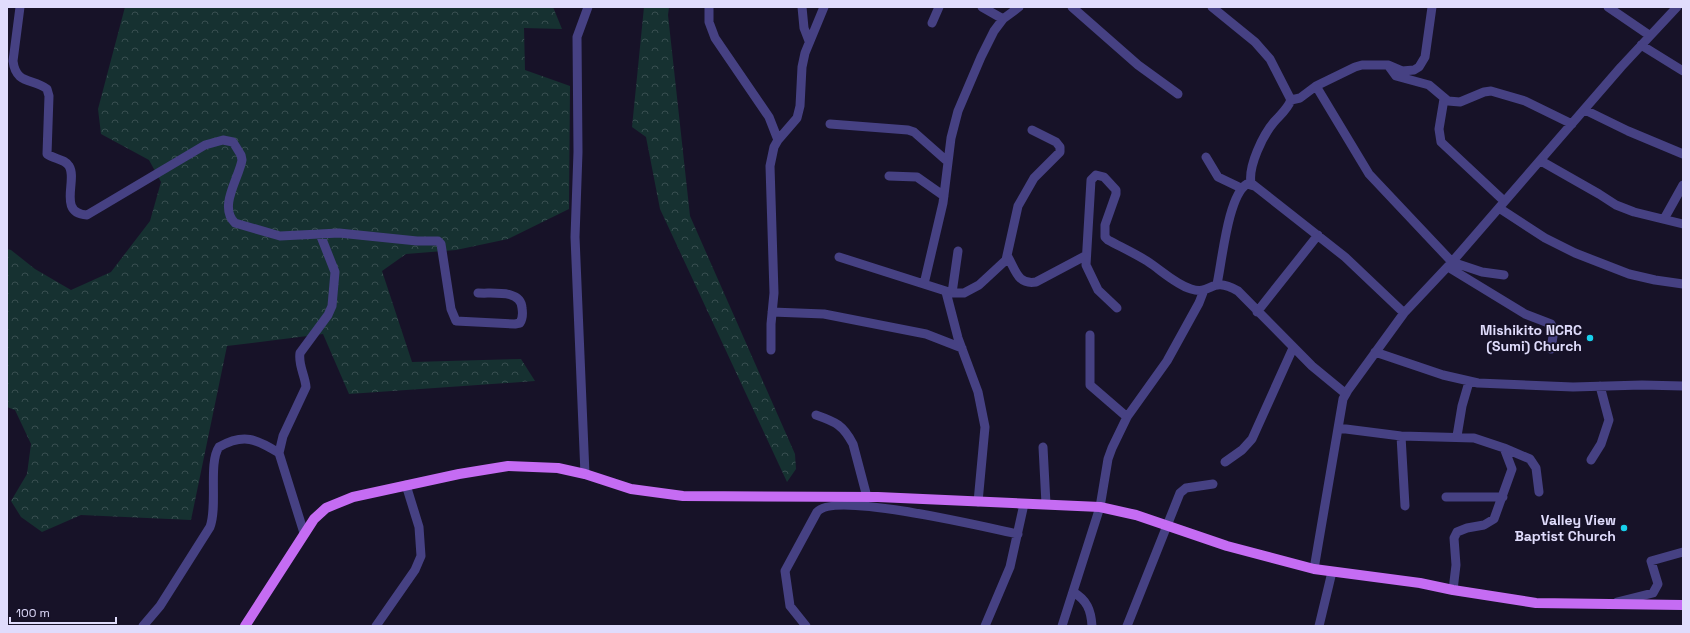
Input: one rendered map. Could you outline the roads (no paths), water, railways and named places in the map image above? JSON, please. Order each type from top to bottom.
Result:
[{"type":"main road","points":[[245,626],[318,513],[331,505],[353,497],[406,485],[508,466],[549,466],[585,474],[631,489],[683,496],[867,497],[1100,507],[1136,515],[1227,546],[1314,569],[1420,583],[1453,590],[1536,603],[1683,605]]},
{"type":"street","points":[[20,7],[14,69],[18,75],[24,79],[47,89],[49,96],[47,154],[65,162],[69,166],[71,172],[69,193],[72,207],[76,212],[81,215],[87,215],[199,148],[222,140],[228,141],[236,144],[242,160],[230,193],[231,219],[235,223],[280,236],[339,232],[417,242],[438,241],[441,244],[451,309],[456,321],[520,324],[523,318],[522,306],[516,296],[510,294],[478,293]]},
{"type":"street","points":[[585,474],[575,237],[578,152],[577,37],[588,7]]},
{"type":"street","points":[[709,7],[709,22],[715,38],[769,117],[778,140]]},
{"type":"street","points":[[802,7],[804,28],[809,41]]},
{"type":"street","points":[[771,350],[774,293],[770,166],[774,147],[778,140],[797,118],[800,106],[802,67],[809,41],[824,7]]},
{"type":"street","points":[[932,22],[939,7]]},
{"type":"street","points":[[982,7],[1006,17]]},
{"type":"street","points":[[924,284],[944,196],[952,130],[958,110],[994,31],[1006,17],[1018,7]]},
{"type":"street","points":[[1072,7],[1138,65],[1178,94]]},
{"type":"street","points":[[1212,7],[1255,42],[1270,59],[1291,100]]},
{"type":"street","points":[[1291,100],[1300,98],[1316,86],[1362,65],[1388,65],[1402,71],[1419,67],[1423,62],[1432,7]]},
{"type":"street","points":[[1608,7],[1649,35]]},
{"type":"street","points":[[1314,569],[1343,399],[1346,394],[1404,313],[1450,265],[1649,35],[1677,7]]},
{"type":"street","points":[[1641,45],[1683,71]]},
{"type":"street","points":[[1388,65],[1396,76],[1430,85],[1444,99],[1452,102],[1460,102],[1484,92],[1491,91],[1525,101],[1572,124]]},
{"type":"street","points":[[1316,86],[1369,174],[1450,265],[1525,314],[1551,324],[1554,330],[1550,349]]},
{"type":"street","points":[[1444,99],[1439,130],[1441,142],[1502,204],[1545,238],[1574,253],[1629,274],[1683,284]]},
{"type":"street","points":[[1254,186],[1250,177],[1262,140],[1274,122],[1286,111],[1291,100]]},
{"type":"street","points":[[1585,110],[1628,131],[1683,154]]},
{"type":"street","points":[[830,124],[908,130],[914,132],[948,162]]},
{"type":"street","points":[[839,257],[949,292],[964,293],[979,285],[1008,257],[1018,206],[1034,178],[1060,152],[1060,146],[1056,142],[1032,130]]},
{"type":"street","points":[[1206,157],[1221,180],[1241,188]]},
{"type":"street","points":[[1541,161],[1616,205],[1664,220],[1683,224]]},
{"type":"street","points":[[1117,308],[1098,290],[1087,270],[1085,256],[1091,180],[1093,176],[1100,175],[1116,190],[1105,225],[1105,236],[1190,289],[1204,290],[1216,284],[1222,284],[1238,291],[1293,348],[1346,394]]},
{"type":"street","points":[[888,176],[917,177],[944,196]]},
{"type":"street","points":[[1216,284],[1222,247],[1241,188],[1247,184],[1254,186],[1345,257],[1404,313]]},
{"type":"street","points":[[1664,220],[1683,185]]},
{"type":"street","points":[[304,533],[279,453],[283,436],[306,387],[306,381],[299,359],[300,353],[328,315],[332,306],[335,272],[320,234]]},
{"type":"street","points":[[1257,312],[1318,235]]},
{"type":"street","points":[[958,251],[949,292],[962,348],[978,392],[985,427],[978,502]]},
{"type":"street","points":[[1008,257],[1019,278],[1023,282],[1028,283],[1036,282],[1085,256]]},
{"type":"street","points":[[1450,265],[1504,275]]},
{"type":"street","points":[[1062,626],[1100,507],[1108,459],[1127,417],[1167,361],[1200,303],[1204,290]]},
{"type":"street","points":[[772,312],[824,314],[926,334],[962,348]]},
{"type":"street","points":[[1090,336],[1090,384],[1127,417]]},
{"type":"street","points":[[1225,462],[1242,450],[1252,440],[1293,348]]},
{"type":"street","points":[[1375,352],[1426,370],[1469,382],[1514,386],[1600,386],[1642,384],[1683,386]]},
{"type":"street","points":[[1457,436],[1462,406],[1469,382]]},
{"type":"street","points":[[1591,460],[1601,444],[1609,420],[1600,386]]},
{"type":"street","points":[[816,415],[837,422],[849,436],[853,444],[867,497]]},
{"type":"street","points":[[1338,428],[1401,436],[1457,436],[1474,438],[1504,448],[1533,462],[1536,468],[1539,492]]},
{"type":"street","points":[[1401,436],[1405,506]]},
{"type":"street","points":[[143,626],[160,606],[210,527],[213,513],[215,458],[219,447],[244,438],[250,438],[279,453]]},
{"type":"street","points":[[1043,447],[1046,504]]},
{"type":"street","points":[[1453,590],[1456,565],[1453,542],[1455,535],[1467,528],[1490,523],[1494,519],[1512,469],[1504,448]]},
{"type":"street","points":[[1127,626],[1180,493],[1183,489],[1212,484]]},
{"type":"street","points":[[376,626],[415,570],[421,556],[418,518],[406,485]]},
{"type":"street","points":[[1446,497],[1502,497]]},
{"type":"street","points":[[985,626],[1010,567],[1024,504]]},
{"type":"street","points":[[806,626],[790,606],[785,571],[817,512],[823,507],[872,506],[933,516],[1018,534]]},
{"type":"street","points":[[1608,605],[1654,592],[1658,584],[1651,561],[1683,552]]},
{"type":"street","points":[[1319,626],[1332,572]]},
{"type":"street","points":[[1073,592],[1086,602],[1092,616],[1092,626]]},
{"type":"place","name":"Mishikito NCRC (Sumi) Church","points":[[1590,338]]},
{"type":"place","name":"Valley View Baptist Church","points":[[1624,528]]}]
